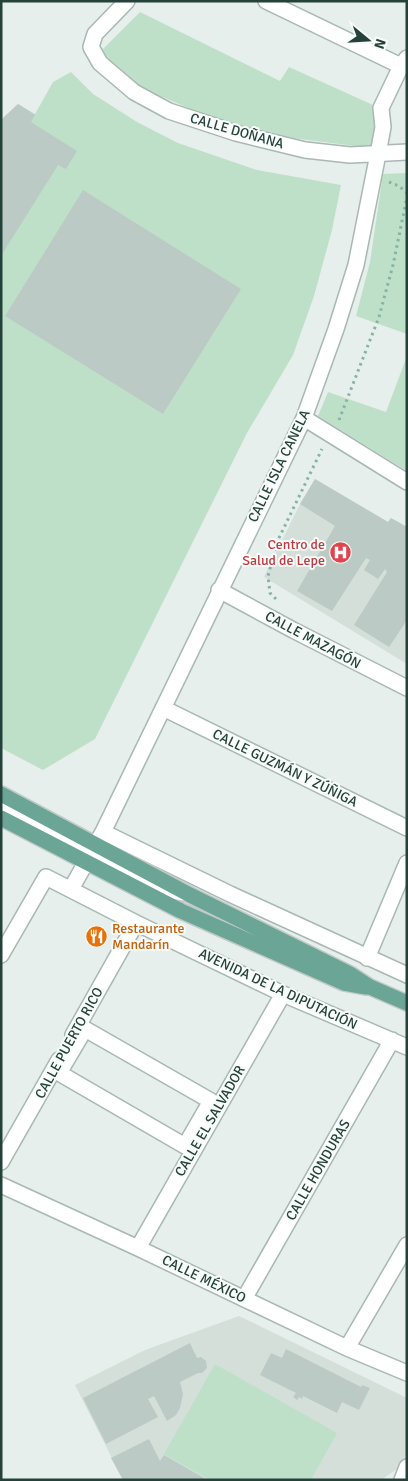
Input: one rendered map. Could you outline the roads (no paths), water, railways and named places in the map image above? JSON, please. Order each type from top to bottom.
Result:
[{"type":"main road","points":[[1,794],[181,911],[344,983],[370,987]]},
{"type":"main road","points":[[1,818],[190,894],[350,974],[370,987],[407,1003]]},
{"type":"street","name":"CALLE DOÑANA","points":[[127,1],[95,34],[92,47],[100,63],[134,92],[169,111],[236,133],[305,150],[350,155],[407,152]]},
{"type":"street","name":"CALLE ISLA CANELA","points":[[91,854],[304,418],[336,329],[356,265],[383,127],[381,108],[404,62],[266,1]]},
{"type":"street","points":[[304,418],[407,482]]},
{"type":"street","name":"CALLE MAZAGÓN","points":[[219,590],[407,688]]},
{"type":"street","name":"CALLE GUZMÁN Y ZÚÑIGA","points":[[163,708],[407,828]]},
{"type":"street","points":[[1,806],[91,854],[71,889]]},
{"type":"street","points":[[103,832],[367,958],[407,975]]},
{"type":"street","points":[[367,958],[407,863]]},
{"type":"street","name":"AVENIDA DE LA DIPUTACIÓN","points":[[1,955],[46,877],[283,994],[407,1047]]},
{"type":"street","name":"CALLE PUERTO RICO","points":[[1,1162],[136,923]]},
{"type":"street","name":"CALLE EL SALVADOR","points":[[138,1248],[283,994]]},
{"type":"street","points":[[85,1028],[211,1101],[185,1146],[59,1072],[85,1028]]},
{"type":"street","name":"CALLE HONDURAS","points":[[244,1299],[392,1040]]},
{"type":"street","name":"CALLE MÉXICO","points":[[1,1185],[347,1348],[407,1373]]},
{"type":"street","points":[[347,1348],[407,1245]]},
{"type":"street","points":[[402,1480],[407,1467]]},
{"type":"place","name":"Centro de Salud de Lepe","points":[[341,552]]},
{"type":"place","name":"Restaurante Mandarín","points":[[96,936]]}]
